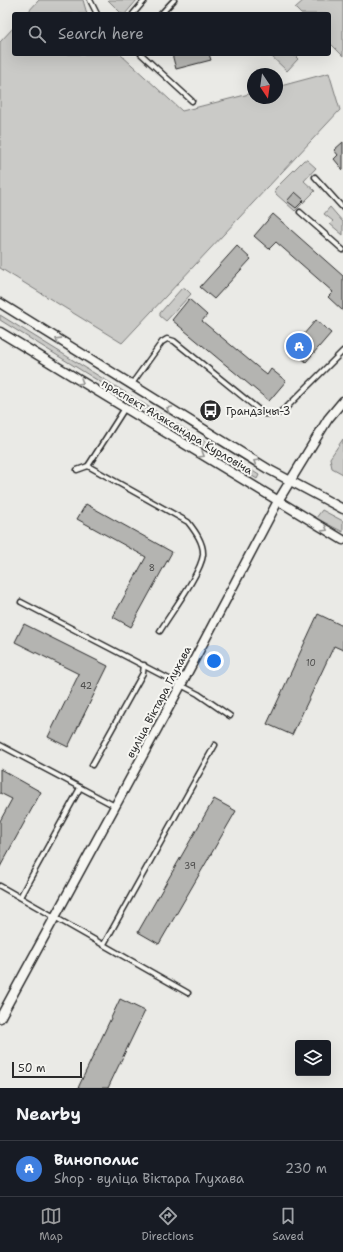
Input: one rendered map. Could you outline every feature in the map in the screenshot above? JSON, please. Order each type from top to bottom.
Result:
[{"type":"street","name":"праспект Аляксандра Курловіча","points":[[0,303],[289,482],[343,509]]},
{"type":"street","name":"праспект Аляксандра Курловіча","points":[[0,332],[343,540]]},
{"type":"street","name":"вуліца Віктара Глухава","points":[[0,1018],[116,807],[278,501],[328,419],[343,401]]},
{"type":"lane","points":[[90,0],[96,12]]},
{"type":"lane","points":[[135,12],[145,0]]},
{"type":"lane","points":[[164,12],[174,0]]},
{"type":"lane","points":[[143,56],[192,101]]},
{"type":"lane","points":[[315,177],[343,208]]},
{"type":"lane","points":[[300,212],[343,250]]},
{"type":"lane","points":[[131,385],[162,342],[166,339],[174,341],[264,414],[277,414],[286,408],[343,351]]},
{"type":"lane","points":[[77,470],[88,466],[125,408]]},
{"type":"lane","points":[[88,466],[188,522],[198,535],[203,555],[196,572],[160,631]]},
{"type":"lane","points":[[21,602],[198,694],[230,716]]},
{"type":"lane","points":[[92,765],[142,673],[144,666]]},
{"type":"lane","points":[[0,745],[116,807]]},
{"type":"lane","points":[[104,944],[215,745]]},
{"type":"lane","points":[[20,897],[80,788]]},
{"type":"lane","points":[[0,886],[188,993]]},
{"type":"shaded area","points":[[39,0],[83,0],[86,12],[28,12]]},
{"type":"shaded area","points":[[108,0],[137,0],[127,12],[120,12]]},
{"type":"shaded area","points":[[304,0],[343,0],[343,56],[331,44],[331,12],[299,12],[295,8]]},
{"type":"shaded area","points":[[12,29],[12,56],[122,56],[182,111],[247,95],[247,104],[283,104],[283,85],[329,73],[340,110],[122,343],[0,268],[0,42]]},
{"type":"shaded area","points":[[271,56],[295,56],[298,59],[287,71]]},
{"type":"shaded area","points":[[304,160],[307,160],[316,168],[304,181],[315,191],[295,211],[276,194],[275,189]]},
{"type":"shaded area","points":[[330,207],[343,222],[343,235],[330,224],[333,221],[324,214]]},
{"type":"shaded area","points":[[182,288],[185,288],[191,294],[166,321],[160,316],[160,313]]},
{"type":"shaded area","points":[[0,315],[259,475],[257,479],[0,320]]},
{"type":"shaded area","points":[[343,439],[343,474],[332,468],[330,458]]},
{"type":"shaded area","points":[[322,510],[343,521],[343,532],[316,518]]},
{"type":"building","points":[[173,56],[210,56],[211,60],[176,69]]},
{"type":"building","points":[[343,142],[343,170],[334,159],[338,155],[334,150]]},
{"type":"building","points":[[295,192],[304,200],[296,208],[287,201]]},
{"type":"building","points":[[273,214],[343,276],[343,311],[328,297],[333,292],[276,242],[269,249],[254,236]]},
{"type":"building","points":[[237,246],[251,259],[214,299],[200,287]]},
{"type":"building","points":[[189,299],[207,315],[202,321],[267,375],[271,369],[286,381],[269,401],[172,320]]},
{"type":"building","points":[[316,320],[331,333],[306,362],[291,349]]},
{"type":"building","points":[[86,504],[172,552],[131,627],[113,617],[146,557],[77,519]]},
{"type":"building","points":[[318,614],[343,626],[343,650],[334,646],[292,735],[267,724]]},
{"type":"building","points":[[24,624],[108,666],[68,747],[48,737],[79,674],[15,642]]},
{"type":"building","points":[[0,769],[41,792],[0,867],[0,821],[12,799],[0,793]]},
{"type":"building","points":[[214,799],[236,811],[159,944],[138,932]]},
{"type":"building","points":[[120,999],[145,1011],[108,1088],[78,1088]]},
{"type":"place","name":"Винополис","points":[[299,346]]},
{"type":"place","name":"Грандзічы-3","points":[[211,411]]}]
